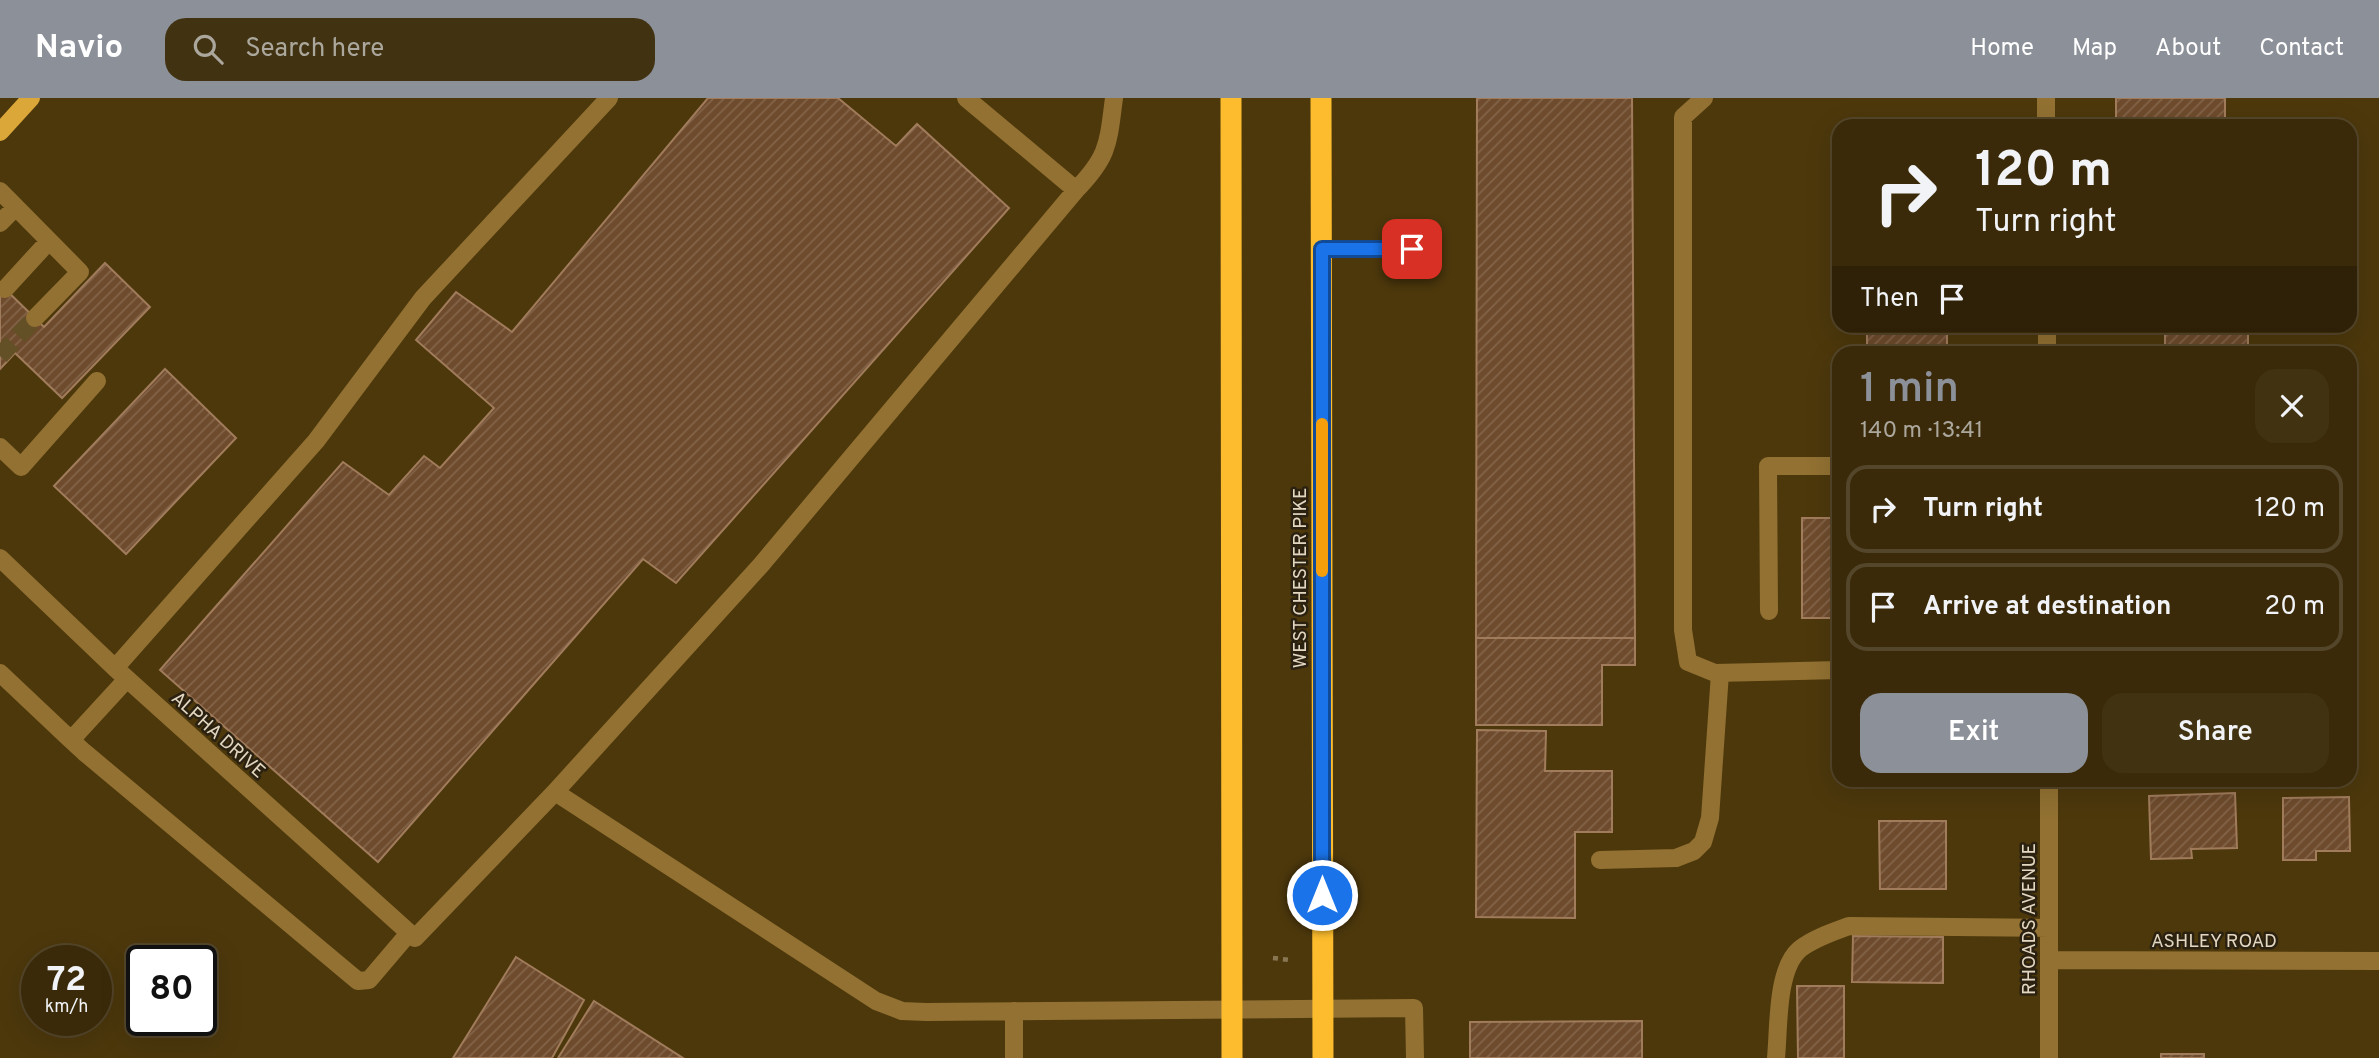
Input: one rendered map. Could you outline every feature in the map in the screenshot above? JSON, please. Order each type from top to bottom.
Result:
[{"type":"highway","points":[[1231,98],[1232,1058]]},
{"type":"highway","name":"WEST CHESTER PIKE","points":[[1321,98],[1323,1058]]},
{"type":"main road","points":[[0,132],[31,98]]},
{"type":"street","points":[[71,740],[121,674],[316,441],[423,298],[609,98]]},
{"type":"street","points":[[967,98],[1076,190]]},
{"type":"street","points":[[0,673],[83,752],[358,981],[369,980],[555,792],[761,565],[1096,169],[1105,153],[1114,98]]},
{"type":"street","points":[[1704,98],[1683,117],[1683,631],[1688,662],[1720,673],[1832,670]]},
{"type":"street","points":[[2046,98],[2046,119]]},
{"type":"street","points":[[0,191],[80,272],[35,318]]},
{"type":"street","points":[[0,223],[16,206]]},
{"type":"street","points":[[5,289],[49,241]]},
{"type":"street","points":[[1322,249],[1412,249]]},
{"type":"street","points":[[0,447],[21,467],[97,381]]},
{"type":"street","points":[[1769,611],[1768,466],[1832,467]]},
{"type":"street","name":"ALPHA DRIVE","points":[[0,558],[121,674],[412,935]]},
{"type":"street","points":[[1600,860],[1676,858],[1694,851],[1703,842],[1710,818],[1720,673]]},
{"type":"street","name":"RHOADS AVENUE","points":[[2049,787],[2049,1058]]},
{"type":"street","points":[[555,792],[884,1005],[912,1012],[1414,1008],[1415,1058]]},
{"type":"street","points":[[1776,1058],[1784,975],[1799,950],[1825,934],[1849,926],[2049,928]]},
{"type":"street","name":"ASHLEY ROAD","points":[[2049,960],[2379,961]]},
{"type":"street","points":[[1014,1011],[1014,1058]]},
{"type":"path","points":[[1273,958],[1290,960]]},
{"type":"building","points":[[708,98],[838,98],[896,146],[917,124],[1009,208],[676,583],[643,559],[378,862],[160,670],[343,462],[389,495],[424,456],[440,468],[494,408],[416,340],[456,292],[512,332]]},
{"type":"building","points":[[1477,98],[1632,98],[1635,638],[1476,638]]},
{"type":"building","points":[[2116,98],[2225,98],[2225,119],[2116,119]]},
{"type":"building","points":[[105,263],[150,307],[62,398],[15,353],[0,369],[0,284],[44,327]]},
{"type":"building","points":[[1867,333],[1947,333],[1947,346],[1867,346]]},
{"type":"building","points":[[2165,333],[2248,333],[2248,346],[2165,346]]},
{"type":"building","points":[[165,369],[236,438],[126,554],[54,486]]},
{"type":"building","points":[[1802,518],[1832,518],[1832,618],[1802,618]]},
{"type":"building","points":[[1476,638],[1635,638],[1635,665],[1602,665],[1602,725],[1476,725]]},
{"type":"building","points":[[1477,730],[1546,731],[1545,771],[1612,771],[1612,832],[1575,832],[1575,918],[1476,917]]},
{"type":"building","points":[[2235,793],[2237,848],[2191,849],[2192,858],[2151,859],[2149,796]]},
{"type":"building","points":[[2349,797],[2350,851],[2316,851],[2316,860],[2283,860],[2283,798]]},
{"type":"building","points":[[1879,821],[1946,821],[1946,889],[1880,889]]},
{"type":"building","points":[[1853,936],[1943,937],[1943,983],[1852,982]]},
{"type":"building","points":[[516,957],[584,1000],[552,1058],[453,1058]]},
{"type":"building","points":[[1797,986],[1844,986],[1844,1058],[1798,1058]]},
{"type":"building","points":[[594,1001],[683,1058],[558,1058]]},
{"type":"building","points":[[1642,1021],[1642,1058],[1470,1058],[1470,1022]]},
{"type":"building","points":[[2161,1054],[2204,1054],[2204,1058],[2161,1058]]},
{"type":"tunnel","points":[[0,356],[35,318]]},
{"type":"slow traffic","points":[[1322,424],[1322,571]]},
{"type":"route","points":[[1322,895],[1322,249],[1412,249]]}]
